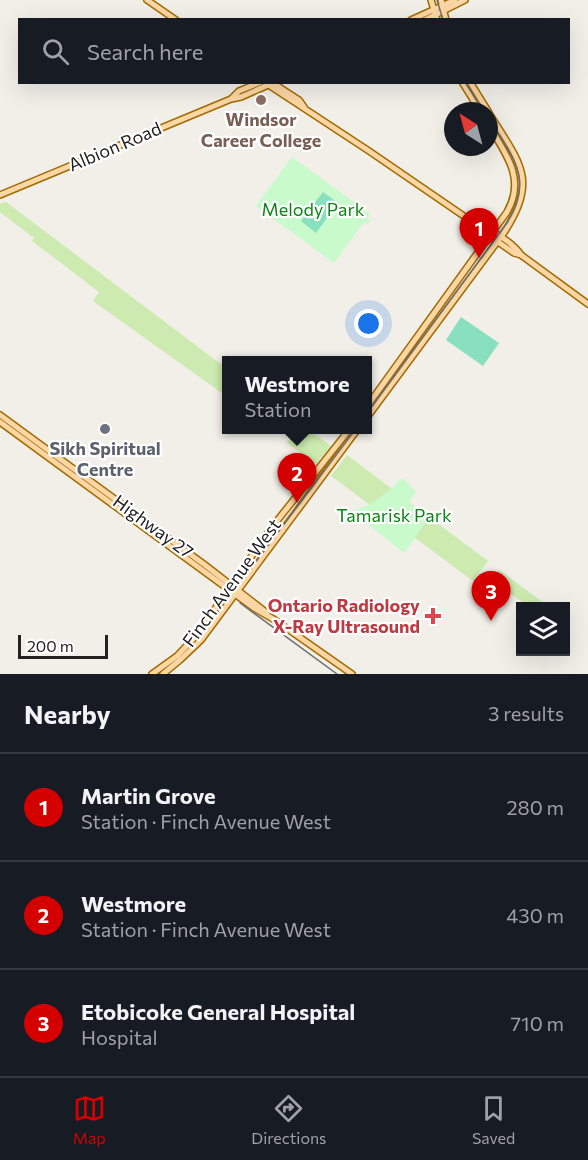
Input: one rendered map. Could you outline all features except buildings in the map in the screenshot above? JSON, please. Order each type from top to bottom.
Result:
[{"type":"main road","points":[[147,0],[173,18]]},
{"type":"main road","points":[[431,0],[435,14]]},
{"type":"main road","points":[[419,18],[435,14],[442,5],[455,0]]},
{"type":"main road","points":[[442,5],[465,0]]},
{"type":"main road","points":[[245,89],[249,84]]},
{"type":"main road","name":"Albion Road","points":[[231,99],[245,89],[265,84]]},
{"type":"main road","name":"Albion Road","points":[[0,195],[231,99],[241,97],[267,84]]},
{"type":"main road","points":[[270,84],[295,104],[305,108]]},
{"type":"main road","points":[[271,84],[289,94],[305,108],[499,240],[517,249],[521,255],[588,304]]},
{"type":"main road","points":[[286,84],[289,94]]},
{"type":"main road","points":[[463,84],[474,102]]},
{"type":"main road","points":[[471,84],[482,102]]},
{"type":"main road","points":[[372,411],[499,240],[519,208],[524,188],[524,176],[517,159],[498,128]]},
{"type":"main road","points":[[372,399],[510,207],[516,185],[514,171],[498,141]]},
{"type":"main road","name":"Highway 27","points":[[0,415],[275,620],[351,673]]},
{"type":"main road","name":"Highway 27","points":[[0,422],[233,589]]},
{"type":"main road","name":"Finch Avenue West","points":[[163,674],[204,635],[297,494],[345,434]]},
{"type":"main road","name":"Finch Avenue West","points":[[152,674],[189,649],[207,621],[353,434]]},
{"type":"green space","name":"Melody Park","points":[[292,157],[370,214],[367,218],[370,220],[368,224],[364,222],[334,263],[256,206]]},
{"type":"green space","points":[[323,192],[338,203],[316,233],[301,221]]},
{"type":"green space","points":[[6,202],[222,365],[222,393],[93,301],[99,292],[32,241],[34,238],[0,212],[0,204]]},
{"type":"green space","points":[[461,317],[499,343],[483,366],[446,340]]},
{"type":"green space","points":[[314,434],[331,446],[316,464],[287,443],[292,435]]},
{"type":"green space","points":[[347,455],[392,489],[370,505],[331,476]]},
{"type":"green space","name":"Tamarisk Park","points":[[400,479],[404,479],[416,492],[409,502],[429,517],[405,552],[360,518],[356,518],[354,511],[379,498]]},
{"type":"green space","points":[[429,517],[488,561],[473,581],[414,537]]},
{"type":"green space","points":[[499,570],[543,602],[522,602],[511,594],[507,599],[487,585]]},
{"type":"tram line","points":[[437,0],[442,18]]},
{"type":"tram line","points":[[466,84],[477,102]]},
{"type":"tram line","points":[[372,407],[507,223],[515,208],[520,181],[512,156],[498,133]]},
{"type":"tram line","points":[[243,579],[352,434]]},
{"type":"tram line","points":[[240,603],[337,674]]},
{"type":"place","name":"Windsor Career College","points":[[261,100]]},
{"type":"place","name":"Martin Grove","points":[[479,258]]},
{"type":"place","name":"Sikh Spiritual Centre","points":[[105,429]]},
{"type":"place","name":"Westmore","points":[[297,503]]},
{"type":"place","name":"Ontario Radiology X-Ray Ultrasound","points":[[433,616]]},
{"type":"place","name":"Etobicoke General Hospital","points":[[491,621]]}]
